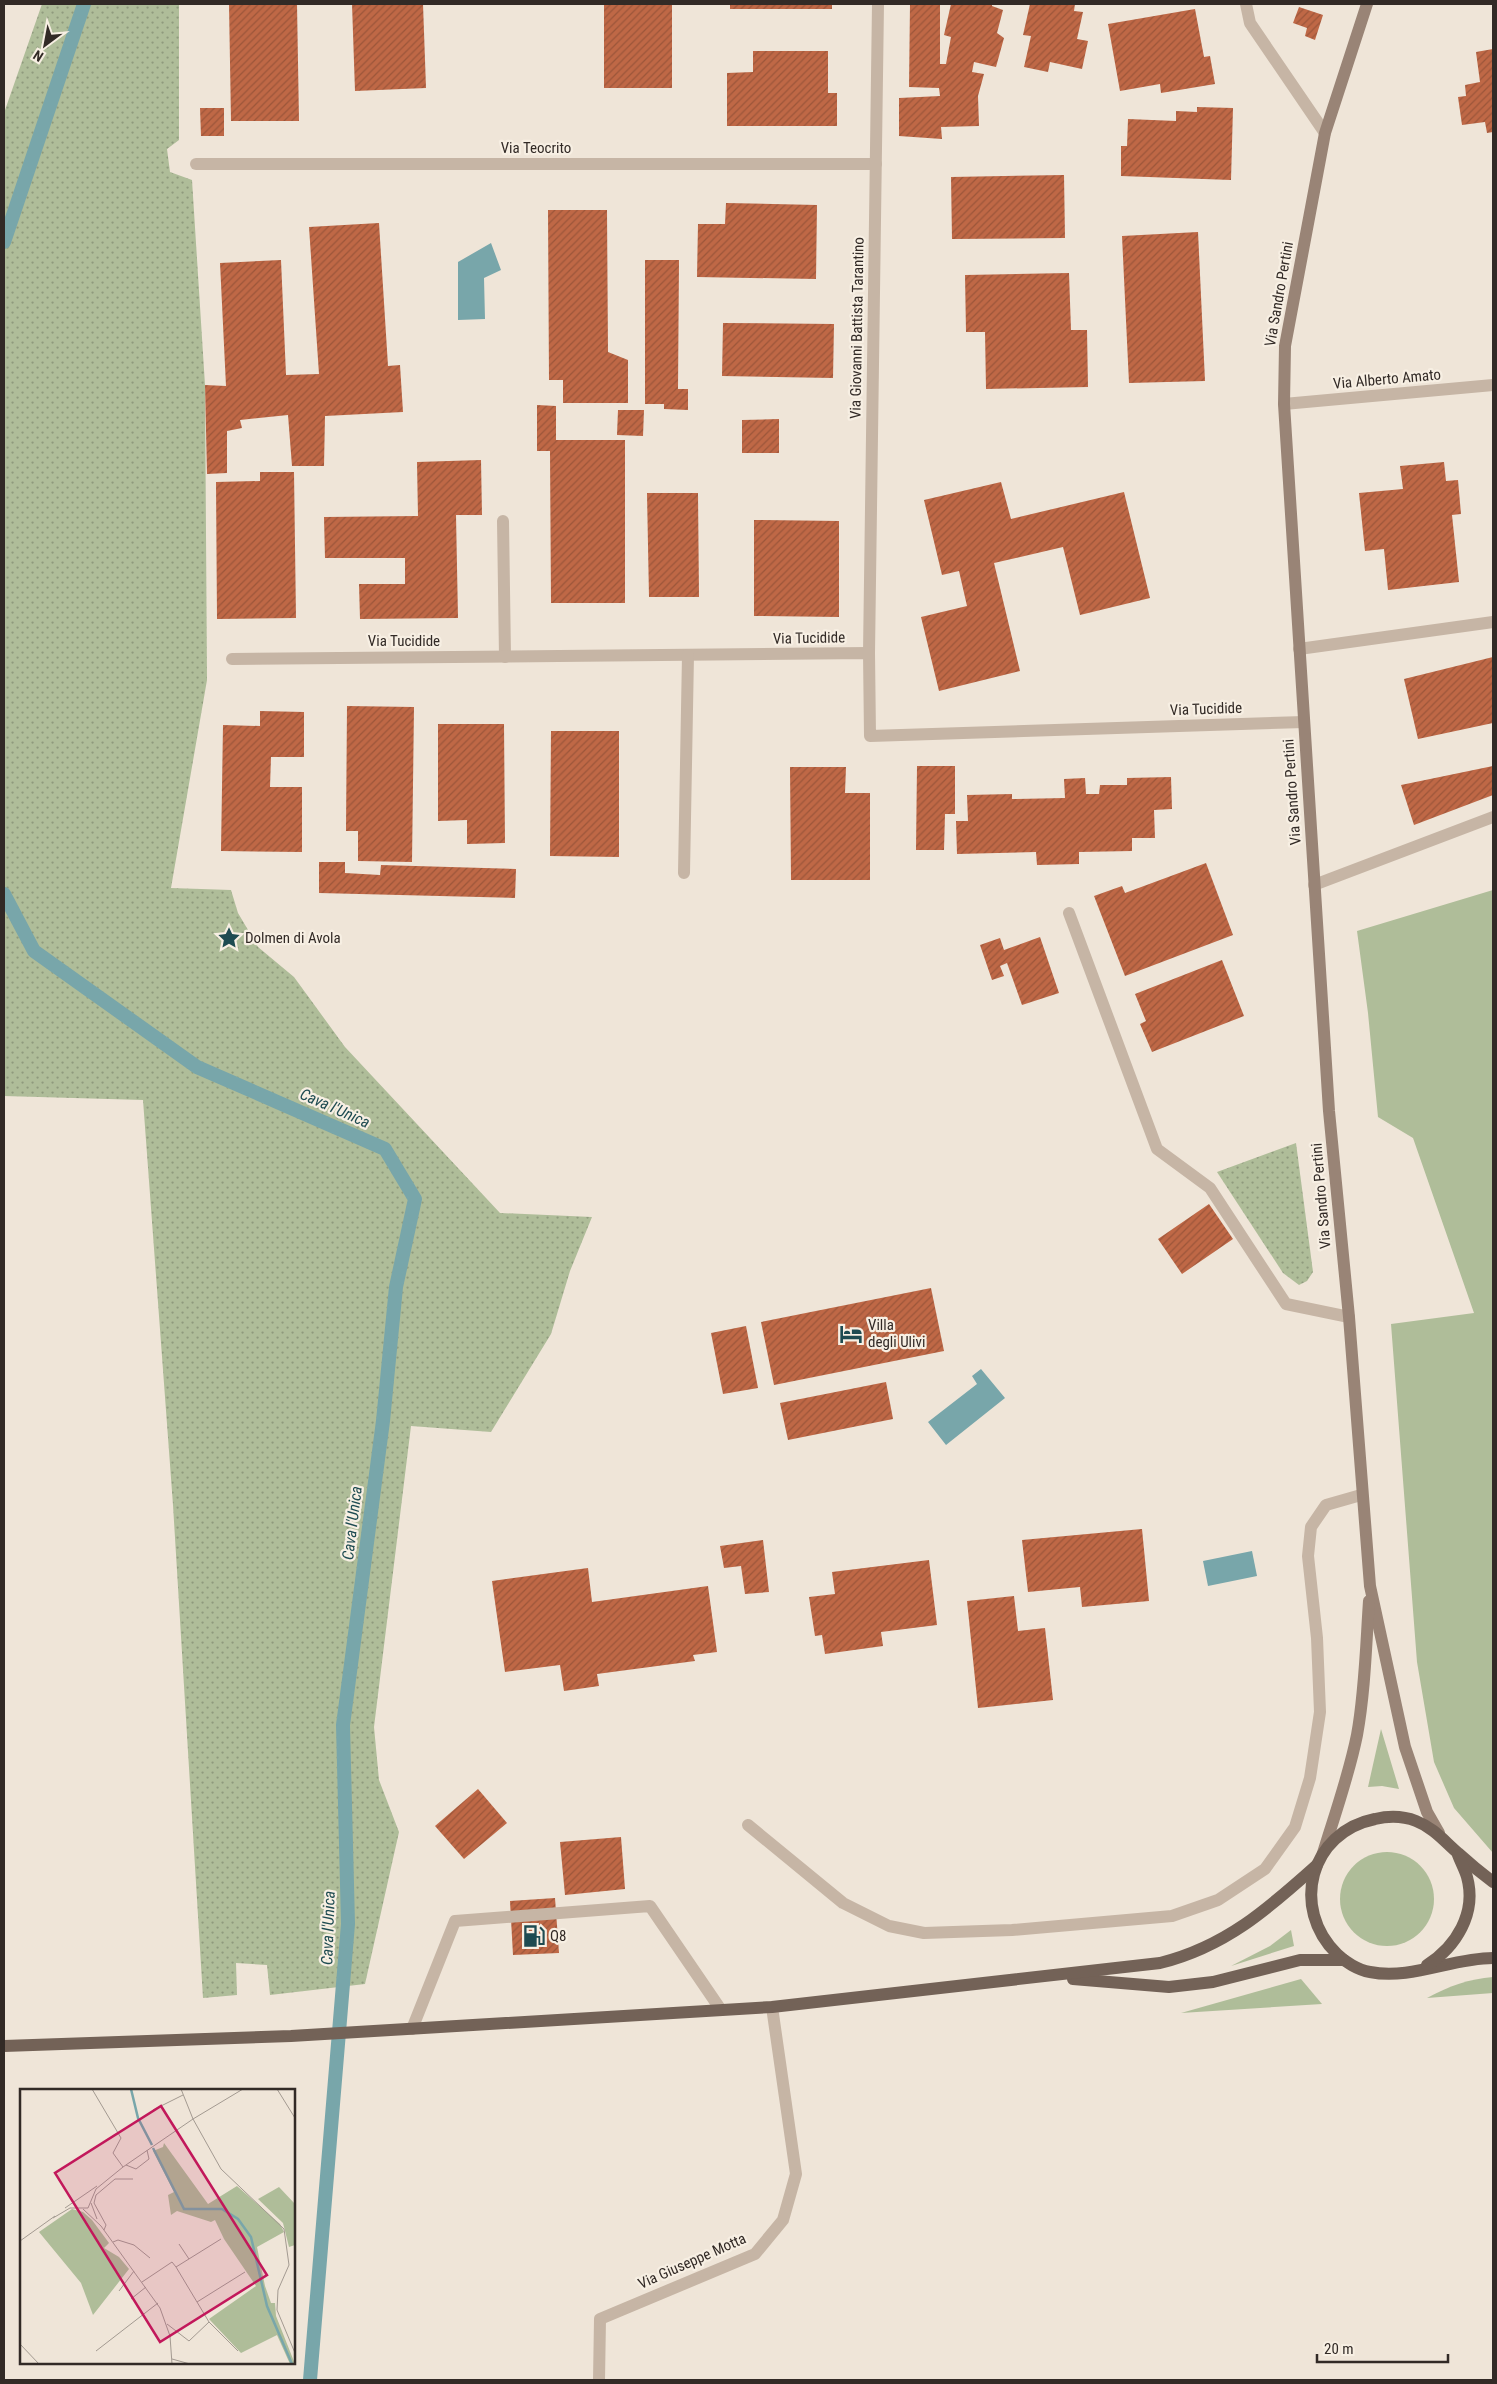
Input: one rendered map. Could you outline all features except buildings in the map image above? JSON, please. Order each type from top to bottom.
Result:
[{"type":"main road","points":[[4,2046],[291,2036],[772,2007],[1160,1963],[1188,1956],[1239,1931],[1275,1903],[1320,1860],[1340,1834],[1363,1821],[1389,1816],[1415,1820],[1438,1833],[1457,1852],[1493,1882]]},
{"type":"main road","points":[[1419,1970],[1443,1955],[1460,1933],[1469,1906],[1468,1878],[1457,1852]]},
{"type":"main road","points":[[1320,1860],[1311,1886],[1312,1906],[1318,1927],[1329,1946],[1344,1960],[1368,1972],[1394,1975],[1475,1958],[1493,1958]]},
{"type":"main road","points":[[1046,1976],[1169,1987],[1212,1982],[1300,1960],[1344,1960]]},
{"type":"street","name":"Via Giovanni Battista Tarantino","points":[[869,653],[878,4]]},
{"type":"street","points":[[1246,4],[1250,23],[1325,133]]},
{"type":"street","name":"Via Sandro Pertini","points":[[1367,4],[1325,133],[1285,346],[1284,404],[1329,1111],[1349,1317],[1361,1494],[1370,1586]]},
{"type":"street","name":"Via Teocrito","points":[[196,164],[876,164]]},
{"type":"street","name":"Via Alberto Amato","points":[[1284,404],[1493,385]]},
{"type":"street","points":[[503,520],[506,657]]},
{"type":"street","points":[[1299,649],[1493,622]]},
{"type":"street","name":"Via Tucidide","points":[[232,659],[869,653],[870,736],[1304,722]]},
{"type":"street","points":[[684,873],[688,655]]},
{"type":"street","points":[[1314,886],[1493,817]]},
{"type":"street","points":[[1069,913],[1158,1148],[1210,1188],[1286,1304],[1349,1317]]},
{"type":"street","points":[[748,1825],[844,1903],[889,1926],[924,1933],[1012,1930],[1172,1916],[1218,1900],[1264,1869],[1295,1827],[1310,1778],[1320,1712],[1317,1638],[1308,1556],[1311,1527],[1326,1505],[1361,1494]]},
{"type":"street","points":[[1370,1586],[1405,1747],[1427,1812],[1438,1833]]},
{"type":"street","points":[[1320,1860],[1340,1801],[1357,1735],[1363,1691],[1370,1586]]},
{"type":"street","points":[[412,2029],[456,1921],[650,1906],[721,2010]]},
{"type":"street","name":"Via Giuseppe Motta","points":[[599,2380],[600,2319],[755,2254],[783,2220],[796,2174],[772,2007]]},
{"type":"green space","points":[[42,4],[179,4],[179,140],[167,149],[170,172],[192,180],[205,385],[207,680],[171,888],[231,890],[238,913],[258,947],[294,977],[345,1047],[500,1213],[592,1217],[570,1271],[551,1334],[491,1432],[411,1426],[374,1727],[379,1780],[399,1832],[365,1984],[270,1995],[267,1965],[236,1963],[237,1995],[203,1998],[173,1505],[143,1100],[4,1096],[4,113]]},
{"type":"green space","points":[[1493,890],[1493,1853],[1454,1808],[1434,1762],[1417,1662],[1391,1324],[1474,1313],[1413,1138],[1378,1117],[1368,1013],[1357,931]]},
{"type":"green space","points":[[1296,1143],[1313,1272],[1307,1281],[1299,1285],[1283,1273],[1217,1172]]},
{"type":"green space","points":[[1381,1729],[1399,1789],[1382,1786],[1368,1787]]},
{"type":"green space","points":[[1387,1852],[1405,1856],[1420,1866],[1430,1881],[1434,1899],[1430,1917],[1420,1932],[1405,1942],[1387,1946],[1369,1942],[1354,1932],[1344,1917],[1340,1899],[1344,1881],[1354,1866],[1369,1856]]},
{"type":"green space","points":[[1291,1930],[1294,1946],[1231,1966],[1270,1946]]},
{"type":"green space","points":[[1493,1977],[1493,1993],[1427,1998],[1459,1984]]},
{"type":"green space","points":[[1301,1979],[1322,2004],[1181,2013]]},
{"type":"water","points":[[491,243],[501,270],[484,278],[485,319],[458,320],[458,262]]},
{"type":"water","points":[[981,1369],[1005,1398],[946,1445],[928,1422],[977,1384],[972,1376]]},
{"type":"water","points":[[1252,1551],[1257,1576],[1208,1586],[1203,1561]]},
{"type":"waterway","name":"Cava l'Unica","points":[[4,242],[84,4]]},
{"type":"waterway","name":"Cava l'Unica","points":[[4,894],[34,951],[197,1067],[385,1149],[415,1199],[396,1287],[383,1421],[343,1725],[348,1924],[310,2380]]},
{"type":"place","name":"Dolmen di Avola","points":[[229,938]]},
{"type":"place","name":"Villa degli Ulivi","points":[[851,1334]]},
{"type":"place","name":"Q8","points":[[534,1936]]}]
